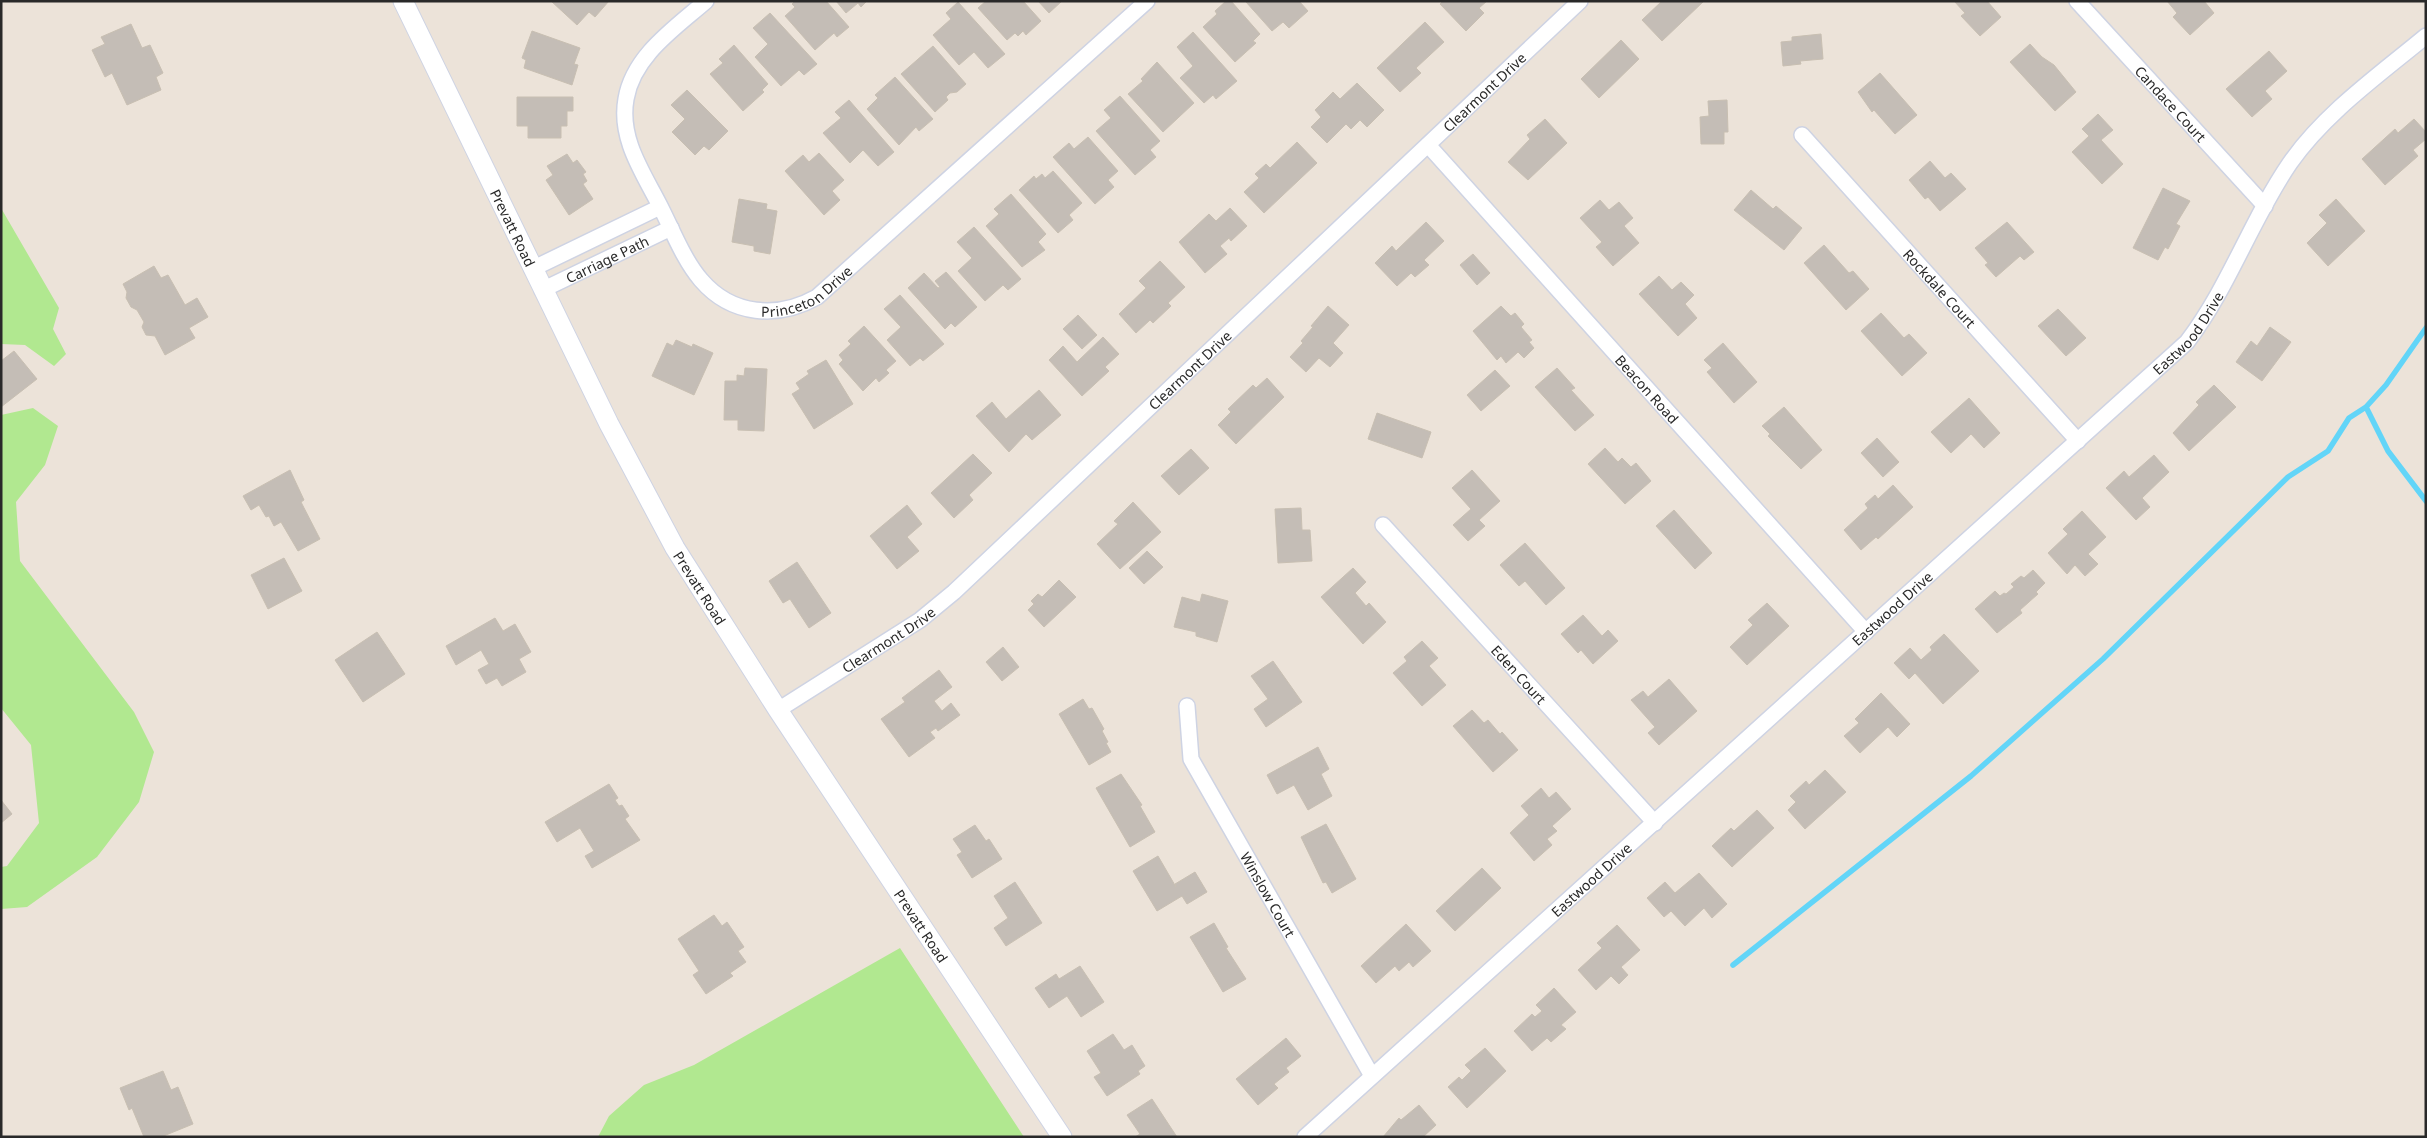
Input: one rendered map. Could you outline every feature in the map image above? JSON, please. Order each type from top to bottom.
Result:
[{"type":"street","name":"Prevatt Road","points":[[403,1],[542,290],[609,424],[675,548],[778,710],[1062,1137]]},
{"type":"street","name":"Princeton Drive","points":[[706,1],[643,59],[632,78],[626,98],[625,128],[628,143],[700,280],[724,300],[738,307],[766,312],[786,310],[806,303],[828,288],[1147,1]]},
{"type":"street","name":"Clearmont Drive","points":[[778,710],[920,620],[954,592],[1580,1]]},
{"type":"street","name":"Candace Court","points":[[2077,1],[2265,206]]},
{"type":"street","name":"Eastwood Drive","points":[[1304,1137],[1655,823],[2187,342],[2207,316],[2265,206],[2294,158],[2326,121],[2426,36]]},
{"type":"street","name":"Rockdale Court","points":[[1802,135],[2078,441]]},
{"type":"street","name":"Beacon Road","points":[[1428,145],[1866,632]]},
{"type":"street","name":"Carriage Path","points":[[532,269],[660,207]]},
{"type":"street","name":"Carriage Path","points":[[542,290],[672,228]]},
{"type":"street","name":"Eden Court","points":[[1383,525],[1655,823]]},
{"type":"street","name":"Winslow Court","points":[[1187,706],[1191,759],[1372,1076]]},
{"type":"green space","points":[[1,208],[59,308],[53,329],[66,354],[54,366],[25,345],[1,344]]},
{"type":"green space","points":[[33,408],[58,426],[45,465],[16,502],[20,561],[134,712],[154,752],[139,802],[97,857],[27,907],[1,909],[1,867],[7,866],[39,823],[31,745],[1,708],[1,415]]},
{"type":"green space","points":[[900,948],[1024,1137],[598,1137],[609,1116],[644,1085],[694,1065]]},
{"type":"building","points":[[551,1],[609,1],[595,17],[589,12],[577,25]]},
{"type":"building","points":[[795,1],[826,1],[849,27],[837,37],[834,33],[815,50],[785,16],[795,7],[792,4]]},
{"type":"building","points":[[836,1],[867,1],[861,7],[858,3],[846,13]]},
{"type":"building","points":[[986,1],[1023,1],[1041,21],[1026,35],[1023,31],[1018,36],[1015,33],[1007,40],[978,8]]},
{"type":"building","points":[[1038,1],[1062,1],[1049,13]]},
{"type":"building","points":[[1226,1],[1231,1],[1260,34],[1253,41],[1256,43],[1235,62],[1203,27],[1217,14],[1215,11]]},
{"type":"building","points":[[1299,1],[1308,11],[1289,28],[1283,22],[1272,31],[1246,2]]},
{"type":"building","points":[[1443,1],[1487,1],[1479,8],[1484,13],[1466,31],[1440,4]]},
{"type":"building","points":[[1662,1],[1704,1],[1662,41],[1642,20]]},
{"type":"building","points":[[1954,1],[1987,1],[2001,17],[1980,36],[1961,16],[1965,13]]},
{"type":"building","points":[[2167,1],[2204,1],[2214,13],[2190,35],[2173,17],[2177,13]]},
{"type":"building","points":[[958,2],[1005,54],[988,68],[974,52],[959,65],[933,35],[951,19],[946,13]]},
{"type":"building","points":[[770,13],[817,64],[804,75],[799,70],[781,86],[755,57],[768,44],[753,28]]},
{"type":"building","points":[[1425,22],[1444,42],[1416,68],[1421,73],[1400,92],[1377,68]]},
{"type":"building","points":[[131,24],[142,48],[150,45],[163,73],[156,77],[161,90],[127,105],[112,73],[105,77],[92,50],[105,44],[101,37]]},
{"type":"building","points":[[532,31],[580,48],[574,64],[578,65],[572,85],[524,68],[526,60],[522,58]]},
{"type":"building","points":[[1193,32],[1237,81],[1216,99],[1213,95],[1204,103],[1180,78],[1193,66],[1177,47]]},
{"type":"building","points":[[1821,34],[1823,59],[1800,61],[1801,64],[1783,66],[1781,42],[1792,41],[1792,37]]},
{"type":"building","points":[[1621,40],[1639,59],[1599,98],[1581,79]]},
{"type":"building","points":[[2030,44],[2042,57],[2054,65],[2076,92],[2055,111],[2010,62]]},
{"type":"building","points":[[734,45],[768,84],[762,90],[764,92],[743,111],[710,74],[723,63],[719,59]]},
{"type":"building","points":[[933,46],[966,84],[957,92],[950,93],[946,97],[948,100],[935,112],[901,74]]},
{"type":"building","points":[[2269,51],[2287,71],[2265,91],[2272,99],[2252,117],[2226,89]]},
{"type":"building","points":[[1157,62],[1194,103],[1163,132],[1128,94],[1143,81],[1141,79]]},
{"type":"building","points":[[1880,73],[1917,115],[1895,134],[1874,110],[1872,112],[1858,92]]},
{"type":"building","points":[[895,77],[933,119],[919,131],[916,127],[899,145],[867,109],[878,98],[875,95]]},
{"type":"building","points":[[1357,83],[1384,110],[1367,127],[1360,120],[1351,129],[1346,124],[1327,143],[1311,127],[1321,117],[1315,110],[1333,92],[1340,99]]},
{"type":"building","points":[[687,90],[728,131],[709,150],[704,146],[695,155],[672,132],[685,119],[671,105]]},
{"type":"building","points":[[1120,96],[1160,141],[1150,150],[1156,157],[1135,175],[1096,131],[1111,118],[1104,110]]},
{"type":"building","points":[[517,97],[573,97],[573,111],[567,111],[567,126],[561,126],[561,138],[528,138],[528,126],[517,126]]},
{"type":"building","points":[[849,100],[894,152],[878,166],[863,150],[850,163],[823,133],[841,118],[835,112]]},
{"type":"building","points":[[1727,100],[1728,132],[1724,132],[1724,144],[1701,144],[1700,117],[1709,116],[1708,101]]},
{"type":"building","points":[[2098,114],[2113,130],[2101,140],[2123,164],[2102,184],[2072,152],[2089,136],[2082,129]]},
{"type":"building","points":[[1545,119],[1567,143],[1528,180],[1508,162],[1530,139],[1527,135]]},
{"type":"building","points":[[2414,119],[2426,132],[2426,139],[2413,150],[2418,156],[2385,185],[2362,159],[2395,129],[2398,133]]},
{"type":"building","points":[[1088,137],[1118,171],[1108,180],[1114,187],[1095,204],[1053,157],[1069,143],[1074,149]]},
{"type":"building","points":[[1297,142],[1317,163],[1264,213],[1244,192],[1259,178],[1255,174],[1266,164],[1270,168]]},
{"type":"building","points":[[819,153],[844,180],[832,191],[840,200],[824,215],[785,171],[803,155],[809,162]]},
{"type":"building","points":[[567,154],[573,163],[577,160],[586,172],[583,174],[587,181],[583,184],[593,199],[569,215],[546,180],[553,175],[547,166]]},
{"type":"building","points":[[1930,161],[1945,178],[1951,173],[1966,189],[1940,211],[1928,197],[1925,199],[1909,180]]},
{"type":"building","points":[[1053,171],[1082,203],[1069,215],[1073,220],[1058,233],[1019,190],[1034,176],[1036,179],[1042,174],[1045,178]]},
{"type":"building","points":[[2163,188],[2190,201],[2176,224],[2180,226],[2168,249],[2165,247],[2158,260],[2133,248]]},
{"type":"building","points":[[1751,190],[1773,209],[1776,206],[1802,228],[1784,250],[1734,210]]},
{"type":"building","points":[[1011,194],[1046,234],[1038,242],[1045,250],[1022,267],[986,226],[999,214],[994,209]]},
{"type":"building","points":[[739,199],[767,204],[766,209],[777,211],[770,254],[754,251],[754,246],[732,242]]},
{"type":"building","points":[[2336,199],[2365,231],[2328,266],[2307,243],[2327,223],[2319,215]]},
{"type":"building","points":[[1600,200],[1609,210],[1619,202],[1633,218],[1624,226],[1639,243],[1613,266],[1596,247],[1602,242],[1580,218]]},
{"type":"building","points":[[1230,208],[1247,226],[1231,241],[1229,238],[1220,246],[1227,254],[1205,273],[1179,242],[1209,214],[1216,221]]},
{"type":"building","points":[[1426,222],[1444,241],[1424,260],[1429,265],[1415,277],[1411,273],[1397,286],[1375,263],[1392,246],[1396,251]]},
{"type":"building","points":[[2007,222],[2034,252],[2024,260],[2020,256],[1996,277],[1985,265],[1988,263],[1975,248]]},
{"type":"building","points":[[974,227],[1021,279],[1008,290],[1003,285],[985,301],[958,271],[972,258],[957,242]]},
{"type":"building","points":[[1824,245],[1849,273],[1853,271],[1869,289],[1846,310],[1804,263]]},
{"type":"building","points":[[1473,254],[1490,273],[1477,285],[1460,265]]},
{"type":"building","points":[[1160,261],[1185,287],[1168,303],[1171,306],[1153,323],[1150,320],[1136,333],[1119,314],[1146,288],[1139,281]]},
{"type":"building","points":[[154,266],[161,278],[168,275],[185,305],[197,298],[208,317],[189,328],[195,338],[165,355],[155,336],[146,335],[142,327],[144,322],[137,310],[131,307],[126,298],[127,292],[123,284]]},
{"type":"building","points":[[946,272],[977,307],[955,327],[951,323],[945,329],[908,288],[924,273],[938,288],[940,287],[935,281]]},
{"type":"building","points":[[1659,276],[1672,290],[1681,282],[1694,295],[1685,304],[1697,318],[1678,336],[1639,294]]},
{"type":"building","points":[[900,295],[944,344],[923,361],[920,358],[910,366],[887,340],[901,327],[884,309]]},
{"type":"building","points":[[1328,306],[1349,325],[1333,343],[1343,353],[1330,367],[1319,358],[1306,372],[1290,357],[1303,343],[1301,341],[1313,327],[1311,326]]},
{"type":"building","points":[[1501,306],[1511,316],[1515,313],[1524,324],[1521,327],[1532,340],[1529,342],[1534,348],[1524,358],[1518,352],[1506,363],[1501,356],[1497,360],[1473,331]]},
{"type":"building","points":[[2058,309],[2086,338],[2066,356],[2038,326]]},
{"type":"building","points":[[1881,313],[1904,338],[1909,334],[1927,353],[1902,376],[1861,331]]},
{"type":"building","points":[[1078,315],[1097,335],[1082,349],[1063,329]]},
{"type":"building","points":[[864,326],[896,361],[886,370],[889,373],[879,382],[876,378],[863,391],[839,364],[843,360],[839,355],[851,344],[848,341]]},
{"type":"building","points":[[2270,327],[2291,342],[2262,381],[2236,362],[2251,341],[2257,346]]},
{"type":"building","points":[[1103,337],[1119,354],[1105,367],[1109,371],[1082,396],[1049,360],[1063,346],[1077,362]]},
{"type":"building","points":[[676,340],[692,347],[693,344],[713,353],[694,395],[652,376],[667,343],[673,346]]},
{"type":"building","points":[[1723,343],[1757,382],[1734,403],[1707,372],[1712,368],[1704,360]]},
{"type":"building","points":[[14,351],[37,379],[1,407],[1,361]]},
{"type":"building","points":[[826,360],[853,404],[814,429],[792,394],[800,389],[796,383],[809,374],[807,371]]},
{"type":"building","points":[[745,368],[767,369],[764,431],[738,430],[738,420],[724,420],[725,381],[737,381],[737,375],[744,376]]},
{"type":"building","points":[[1557,368],[1575,388],[1571,390],[1594,415],[1575,431],[1535,387]]},
{"type":"building","points":[[1495,370],[1510,386],[1481,411],[1467,395]]},
{"type":"building","points":[[1267,378],[1284,397],[1236,444],[1218,425],[1231,412],[1228,409],[1253,385],[1256,388]]},
{"type":"building","points":[[2214,385],[2236,407],[2189,451],[2173,433],[2199,405],[2196,402]]},
{"type":"building","points":[[1039,390],[1061,415],[1032,440],[1026,434],[1009,452],[976,416],[992,402],[1006,419]]},
{"type":"building","points":[[1969,398],[2000,433],[1984,448],[1971,434],[1951,453],[1931,432]]},
{"type":"building","points":[[1784,407],[1822,450],[1801,469],[1768,436],[1770,434],[1762,426]]},
{"type":"building","points":[[1377,413],[1431,432],[1422,458],[1368,439]]},
{"type":"building","points":[[1877,438],[1899,462],[1883,477],[1861,453]]},
{"type":"building","points":[[1605,448],[1618,462],[1622,458],[1631,467],[1636,463],[1651,481],[1625,504],[1588,464]]},
{"type":"building","points":[[1191,449],[1209,468],[1179,495],[1161,476]]},
{"type":"building","points":[[973,454],[992,473],[969,495],[973,500],[954,518],[931,493]]},
{"type":"building","points":[[2154,455],[2169,472],[2142,498],[2150,507],[2136,520],[2106,488],[2124,471],[2129,477]]},
{"type":"building","points":[[290,470],[304,500],[301,502],[320,539],[298,551],[281,522],[274,526],[269,516],[266,517],[259,505],[251,510],[243,496]]},
{"type":"building","points":[[1472,470],[1500,501],[1479,520],[1485,526],[1468,541],[1453,525],[1471,509],[1452,488]]},
{"type":"building","points":[[1893,485],[1913,507],[1878,539],[1876,537],[1861,550],[1844,530],[1868,508],[1865,504],[1875,495],[1878,499]]},
{"type":"building","points":[[1133,502],[1161,532],[1120,569],[1097,544],[1118,524],[1114,521]]},
{"type":"building","points":[[907,505],[922,524],[907,537],[919,551],[897,569],[870,536]]},
{"type":"building","points":[[1301,508],[1302,530],[1310,530],[1312,561],[1278,563],[1275,509]]},
{"type":"building","points":[[1674,510],[1712,553],[1695,569],[1656,526]]},
{"type":"building","points":[[2082,511],[2106,537],[2088,554],[2098,564],[2085,576],[2075,565],[2067,574],[2048,553],[2068,534],[2063,529]]},
{"type":"building","points":[[1525,543],[1565,588],[1546,605],[1525,581],[1519,586],[1500,565]]},
{"type":"building","points":[[1147,551],[1163,567],[1144,584],[1129,568]]},
{"type":"building","points":[[284,558],[302,591],[268,609],[251,575]]},
{"type":"building","points":[[797,562],[831,613],[809,628],[790,599],[783,603],[769,581]]},
{"type":"building","points":[[1353,568],[1366,582],[1355,593],[1366,606],[1369,603],[1386,622],[1363,644],[1321,597]]},
{"type":"building","points":[[2033,570],[2045,583],[2036,592],[2038,594],[2020,610],[2022,613],[1997,633],[1975,609],[1995,591],[2000,596],[2004,593],[2006,594],[2014,587],[2011,584],[2021,576],[2024,578]]},
{"type":"building","points":[[1059,580],[1076,597],[1044,627],[1028,610],[1034,604],[1031,601],[1038,594],[1042,597]]},
{"type":"building","points":[[1202,594],[1228,601],[1217,642],[1196,636],[1196,632],[1174,627],[1182,597],[1200,602]]},
{"type":"building","points":[[1767,603],[1789,626],[1747,665],[1730,647],[1753,625],[1748,620]]},
{"type":"building","points":[[1583,615],[1602,636],[1608,630],[1618,641],[1593,664],[1581,650],[1578,653],[1561,634]]},
{"type":"building","points":[[495,618],[503,631],[515,624],[531,652],[519,659],[526,672],[502,686],[497,678],[486,684],[478,670],[489,664],[481,650],[456,665],[446,646]]},
{"type":"building","points":[[377,632],[405,674],[363,702],[335,660]]},
{"type":"building","points":[[1944,634],[1979,671],[1943,704],[1915,673],[1909,679],[1894,663],[1910,648],[1921,660],[1932,650],[1930,647]]},
{"type":"building","points":[[1422,641],[1438,658],[1429,666],[1446,685],[1422,706],[1393,673],[1407,661],[1404,657]]},
{"type":"building","points":[[1003,647],[1019,667],[1002,681],[986,662]]},
{"type":"building","points":[[1273,661],[1302,702],[1266,727],[1254,709],[1268,699],[1251,676]]},
{"type":"building","points":[[939,670],[952,687],[934,701],[942,711],[951,703],[960,715],[938,731],[936,728],[930,732],[935,738],[909,757],[881,719],[905,702],[902,698]]},
{"type":"building","points":[[1669,679],[1697,711],[1659,745],[1648,733],[1655,727],[1631,700],[1643,691],[1648,697]]},
{"type":"building","points":[[1881,693],[1910,724],[1897,737],[1888,727],[1860,753],[1844,736],[1859,723],[1855,719]]},
{"type":"building","points":[[1083,699],[1089,709],[1092,708],[1104,729],[1102,731],[1111,752],[1089,765],[1059,714]]},
{"type":"building","points":[[1472,710],[1484,723],[1488,720],[1500,734],[1502,732],[1518,750],[1493,772],[1453,726]]},
{"type":"building","points":[[1318,747],[1329,769],[1321,774],[1332,796],[1308,810],[1294,785],[1277,794],[1267,775]]},
{"type":"building","points":[[1825,770],[1846,792],[1805,829],[1788,810],[1796,802],[1790,796],[1806,781],[1809,785]]},
{"type":"building","points":[[1121,774],[1142,805],[1140,806],[1155,832],[1130,847],[1096,788]]},
{"type":"building","points":[[609,784],[618,798],[615,800],[619,806],[622,805],[629,816],[625,819],[640,840],[592,868],[585,856],[594,851],[580,828],[557,842],[545,822]]},
{"type":"building","points":[[1541,788],[1549,798],[1556,792],[1571,809],[1552,826],[1557,831],[1547,839],[1552,845],[1534,861],[1510,833],[1529,815],[1521,806]]},
{"type":"building","points":[[1,800],[12,814],[1,823]]},
{"type":"building","points":[[1757,810],[1774,828],[1732,867],[1712,846],[1731,828],[1734,831]]},
{"type":"building","points":[[1326,824],[1356,879],[1332,893],[1326,882],[1323,883],[1301,837]]},
{"type":"building","points":[[975,825],[986,841],[989,839],[1002,859],[972,878],[957,855],[962,852],[953,839]]},
{"type":"building","points":[[1158,856],[1176,887],[1175,884],[1195,872],[1207,892],[1187,904],[1182,896],[1157,911],[1133,871]]},
{"type":"building","points":[[1482,868],[1501,888],[1455,931],[1436,911]]},
{"type":"building","points":[[1699,873],[1727,904],[1712,918],[1704,908],[1685,926],[1671,911],[1664,917],[1647,898],[1665,882],[1675,893]]},
{"type":"building","points":[[1015,882],[1042,923],[1006,946],[994,928],[1008,918],[994,896]]},
{"type":"building","points":[[714,915],[722,926],[727,922],[744,947],[738,951],[746,962],[730,973],[733,976],[706,994],[693,975],[699,971],[678,939]]},
{"type":"building","points":[[1214,923],[1228,947],[1226,948],[1246,979],[1223,992],[1190,937]]},
{"type":"building","points":[[1406,924],[1431,951],[1413,967],[1409,962],[1399,971],[1395,966],[1376,983],[1361,966]]},
{"type":"building","points":[[1617,925],[1640,950],[1621,967],[1628,975],[1619,984],[1611,976],[1596,990],[1578,970],[1602,948],[1597,943]]},
{"type":"building","points":[[1080,966],[1104,1002],[1081,1017],[1067,996],[1049,1008],[1035,988],[1056,974],[1059,979]]},
{"type":"building","points":[[1554,988],[1576,1012],[1561,1025],[1566,1029],[1551,1042],[1547,1038],[1532,1051],[1514,1031],[1532,1014],[1535,1017],[1542,1011],[1536,1005]]},
{"type":"building","points":[[1113,1034],[1124,1050],[1132,1045],[1145,1066],[1138,1071],[1140,1074],[1107,1096],[1094,1077],[1101,1073],[1087,1051]]},
{"type":"building","points":[[1286,1038],[1301,1056],[1286,1068],[1289,1072],[1274,1084],[1278,1088],[1258,1105],[1236,1079]]},
{"type":"building","points":[[1485,1048],[1506,1071],[1467,1108],[1448,1087],[1459,1077],[1462,1080],[1471,1071],[1465,1065]]},
{"type":"building","points":[[163,1071],[171,1090],[178,1087],[193,1124],[161,1137],[144,1137],[132,1108],[129,1110],[120,1088]]},
{"type":"building","points":[[1152,1099],[1177,1137],[1135,1137],[1140,1134],[1127,1115]]},
{"type":"building","points":[[1419,1105],[1436,1125],[1423,1137],[1383,1137],[1399,1118],[1401,1120]]},
{"type":"waterway","points":[[1733,965],[1971,776],[2103,659],[2288,477],[2328,451],[2349,418],[2366,407],[2386,385],[2426,328]]},
{"type":"waterway","points":[[2366,407],[2388,451],[2426,501]]}]
